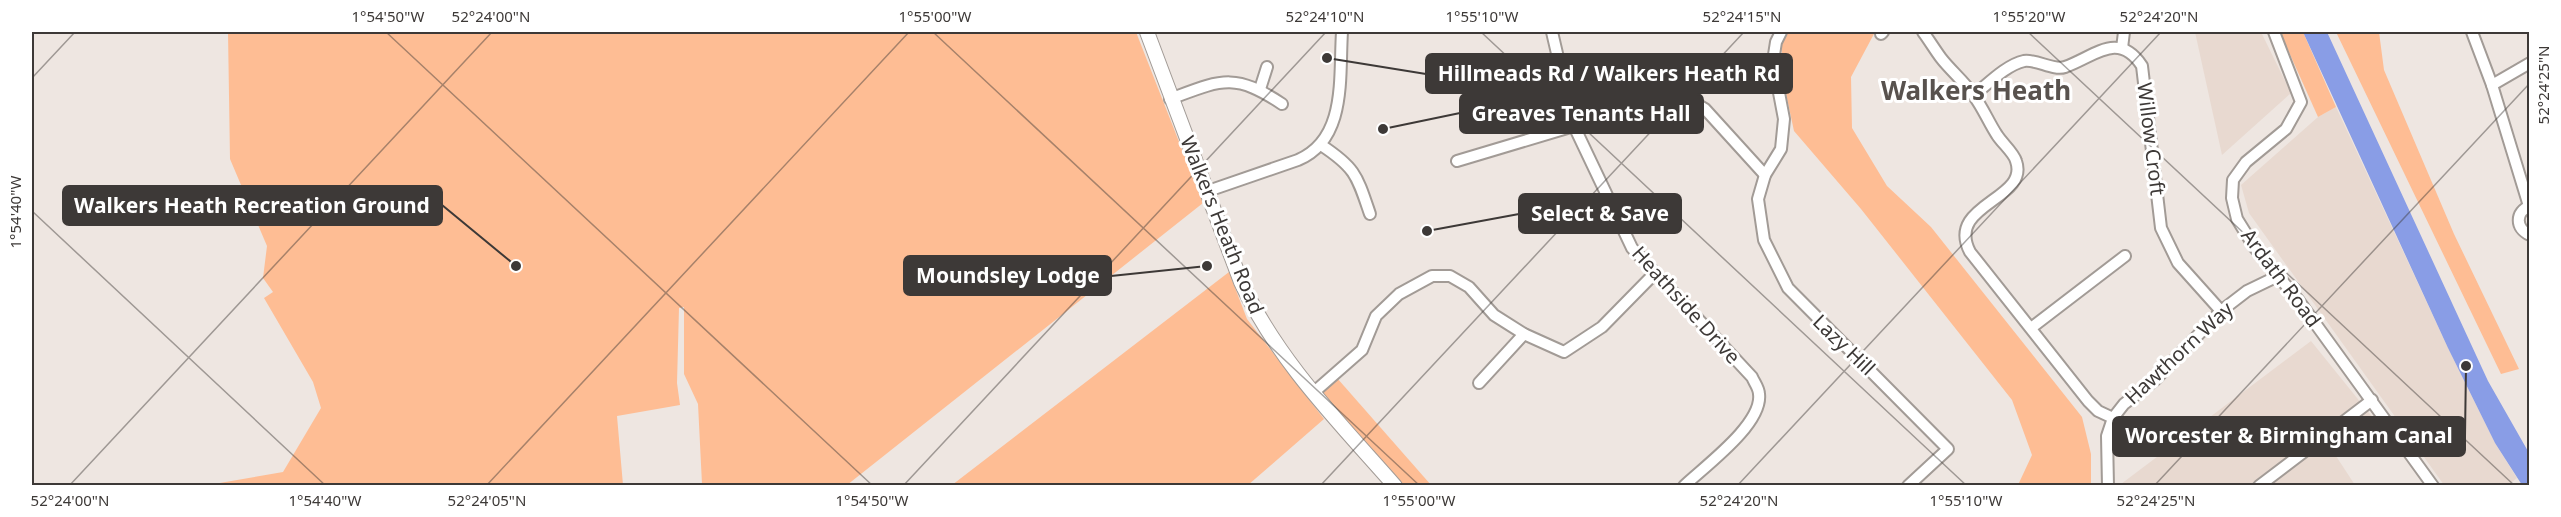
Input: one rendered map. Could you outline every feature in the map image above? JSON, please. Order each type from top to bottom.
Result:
[{"type":"street","name":"Walkers Heath Road","points":[[1147,32],[1170,99],[1208,191],[1240,282],[1255,312],[1278,349],[1313,393],[1395,486]]},
{"type":"street","points":[[1208,191],[1311,155],[1321,145],[1330,133],[1336,116],[1342,32]]},
{"type":"street","name":"Heathside Drive","points":[[1552,32],[1574,126],[1632,248],[1752,377],[1759,393],[1758,408],[1751,423],[1684,486]]},
{"type":"street","points":[[1653,82],[1661,104],[1672,109],[1695,103],[1705,109],[1765,175],[1781,149],[1784,119],[1773,61],[1776,42],[1781,32]]},
{"type":"street","points":[[1923,32],[1941,58],[1974,95],[1991,126],[2016,160],[2017,175],[2001,194],[1972,217],[1965,230],[1964,241],[1970,252],[2088,401],[2098,411],[2113,418]]},
{"type":"street","points":[[1974,95],[2007,70],[2024,61],[2062,68],[2108,47],[2122,48],[2124,32]]},
{"type":"street","name":"Ardath Road","points":[[2274,32],[2301,102],[2286,129],[2246,162],[2233,180],[2232,198],[2237,219],[2255,248],[2372,400],[2433,486]]},
{"type":"street","points":[[2472,32],[2492,85],[2529,206],[2521,211],[2518,220],[2521,229],[2529,235]]},
{"type":"street","name":"Willow Croft","points":[[2122,48],[2134,54],[2142,66],[2161,228],[2178,263],[2221,311]]},
{"type":"street","points":[[2492,85],[2529,63]]},
{"type":"street","points":[[1260,89],[1267,67]]},
{"type":"street","points":[[1170,99],[1210,84],[1231,80],[1260,89],[1282,104]]},
{"type":"street","points":[[1457,161],[1574,126]]},
{"type":"street","points":[[1321,145],[1344,160],[1357,175],[1370,214]]},
{"type":"street","name":"Lazy Hill","points":[[1765,175],[1758,199],[1760,224],[1764,240],[1788,288],[1948,449],[1908,486]]},
{"type":"street","points":[[2031,328],[2125,256]]},
{"type":"street","points":[[1313,393],[1362,350],[1376,316],[1399,294],[1432,276],[1450,276],[1469,287],[1494,315],[1524,334],[1564,352],[1602,327],[1654,274]]},
{"type":"street","name":"Hawthorn Way","points":[[2108,486],[2107,436],[2113,418],[2124,404],[2154,380],[2221,311],[2247,291],[2278,276]]},
{"type":"street","points":[[1479,383],[1524,334]]},
{"type":"street","points":[[2259,486],[2372,400]]},
{"type":"shaded area","points":[[228,32],[1136,32],[1203,203],[847,485],[702,484],[698,404],[684,374],[684,307],[679,308],[677,383],[680,405],[617,416],[623,485],[208,485],[283,472],[321,408],[313,382],[264,298],[273,292],[263,278],[267,246],[230,159]]},
{"type":"shaded area","points":[[1788,32],[1875,32],[1851,77],[1852,128],[1887,186],[1931,227],[2082,417],[2091,454],[2091,485],[2018,485],[2032,455],[2012,400],[1861,209],[1794,131],[1785,89],[1781,44]]},
{"type":"shaded area","points":[[2195,32],[2261,32],[2291,93],[2222,155]]},
{"type":"shaded area","points":[[2280,32],[2303,32],[2336,107],[2318,117]]},
{"type":"shaded area","points":[[2336,32],[2379,32],[2384,70],[2454,234],[2519,369],[2501,374]]},
{"type":"shaded area","points":[[2336,107],[2448,348],[2495,443],[2517,478],[2508,485],[2444,485],[2249,213],[2241,185],[2318,117]]},
{"type":"shaded area","points":[[1229,272],[1247,319],[1324,419],[1248,485],[952,485]]},
{"type":"shaded area","points":[[2311,341],[2378,424],[2334,453],[2355,485],[2121,484]]},
{"type":"shaded area","points":[[1337,378],[1431,485],[1400,485],[1324,400],[1323,392]]},
{"type":"water","points":[[2303,32],[2327,32],[2488,381],[2529,453],[2529,485],[2522,485],[2495,443],[2448,348]]},
{"type":"place","name":"Hillmeads Rd / Walkers Heath Rd","points":[[1327,58]]},
{"type":"place","name":"Greaves Tenants Hall","points":[[1383,129]]},
{"type":"place","name":"Select & Save","points":[[1427,231]]},
{"type":"place","name":"Walkers Heath Recreation Ground","points":[[516,266]]},
{"type":"place","name":"Moundsley Lodge","points":[[1207,266]]},
{"type":"place","name":"Worcester & Birmingham Canal","points":[[2466,366]]},
{"type":"district","name":"Walkers Heath","points":[[1976,91]]}]
